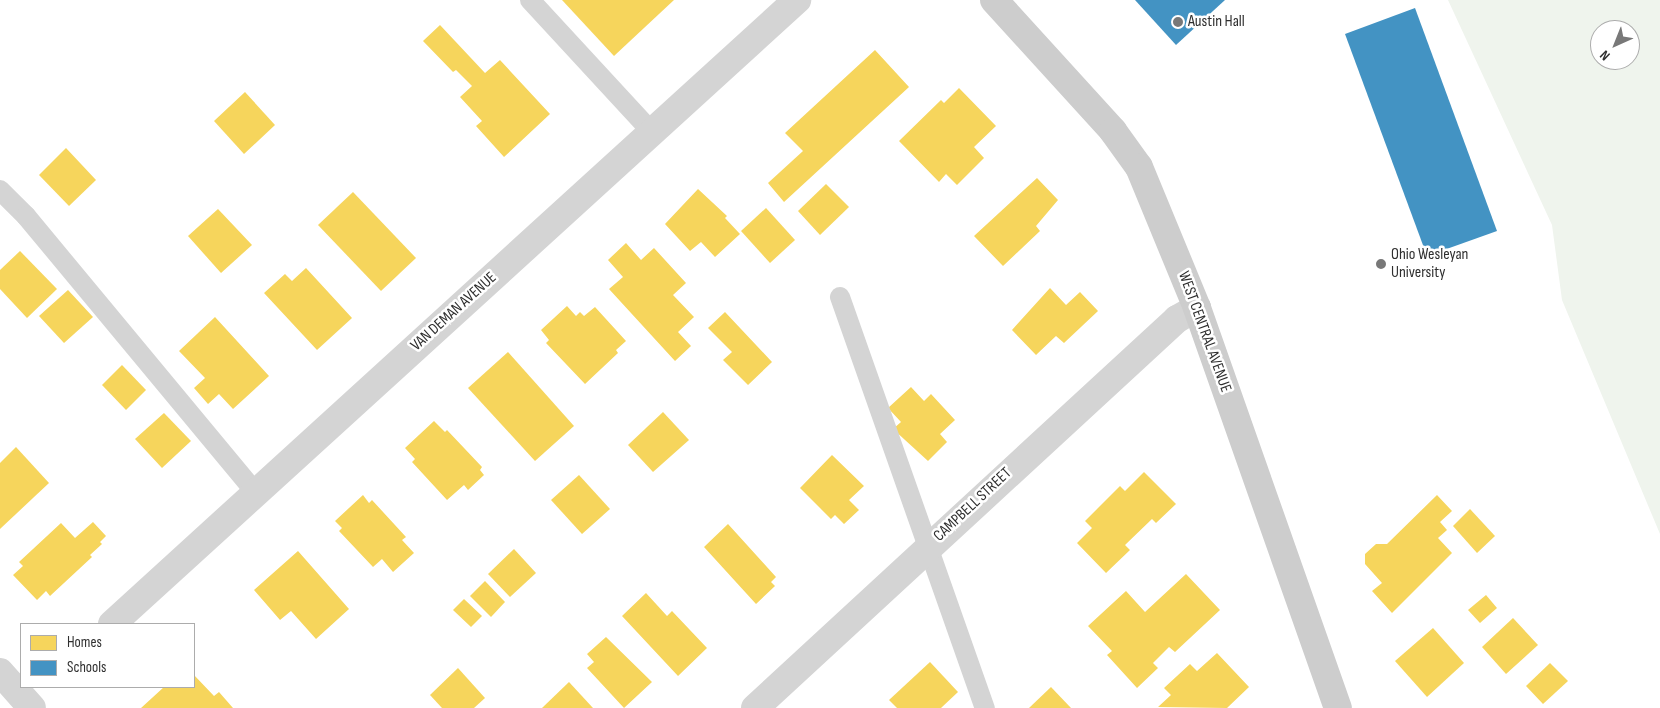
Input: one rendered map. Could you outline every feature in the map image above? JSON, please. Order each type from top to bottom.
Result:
[{"type":"main road","name":"WEST CENTRAL AVENUE","points":[[994,0],[1112,131],[1139,167],[1197,308],[1338,708]]},
{"type":"street","name":"VAN DEMAN AVENUE","points":[[113,623],[797,0]]},
{"type":"street","name":"CAMPBELL STREET","points":[[755,708],[1177,319],[1197,308]]},
{"type":"street","points":[[0,672],[20,688]]},
{"type":"street","points":[[20,688],[34,699]]},
{"type":"lane","points":[[530,0],[652,132]]},
{"type":"lane","points":[[0,190],[26,216],[256,493]]},
{"type":"lane","points":[[840,298],[930,545],[985,708]]},
{"type":"shaded area","points":[[1448,0],[1660,0],[1660,534],[1562,300],[1552,225]]},
{"type":"building: Homes","points":[[562,0],[674,0],[614,56]]},
{"type":"building: Homes","points":[[440,25],[485,73],[500,60],[550,114],[504,157],[476,126],[482,121],[460,97],[472,86],[456,70],[453,72],[423,41]]},
{"type":"building: Homes","points":[[875,50],[909,87],[784,202],[768,183],[803,151],[785,133]]},
{"type":"building: Homes","points":[[959,88],[996,126],[974,147],[984,158],[957,185],[946,174],[939,182],[899,141],[941,100],[944,103]]},
{"type":"building: Homes","points":[[245,92],[275,125],[244,154],[214,121]]},
{"type":"building: Homes","points":[[66,148],[96,180],[69,206],[39,175]]},
{"type":"building: Homes","points":[[1037,178],[1058,200],[1036,226],[1040,231],[1003,266],[974,236]]},
{"type":"building: Homes","points":[[826,184],[849,207],[820,235],[798,211]]},
{"type":"building: Homes","points":[[698,189],[727,216],[725,218],[740,234],[715,257],[701,242],[690,251],[665,224]]},
{"type":"building: Homes","points":[[353,192],[416,258],[381,291],[318,225]]},
{"type":"building: Homes","points":[[766,208],[795,240],[770,263],[741,231]]},
{"type":"building: Homes","points":[[218,209],[252,245],[221,273],[188,236]]},
{"type":"building: Homes","points":[[626,243],[641,260],[654,248],[686,283],[673,295],[694,317],[678,332],[691,346],[675,361],[609,289],[623,277],[608,260]]},
{"type":"building: Homes","points":[[20,251],[57,289],[27,318],[0,289],[0,270]]},
{"type":"building: Homes","points":[[306,268],[352,318],[317,350],[264,293],[285,274],[292,281]]},
{"type":"building: Homes","points":[[1050,288],[1066,305],[1080,292],[1098,311],[1064,343],[1056,336],[1036,355],[1012,330]]},
{"type":"building: Homes","points":[[68,290],[93,317],[64,343],[39,316]]},
{"type":"building: Homes","points":[[567,306],[576,316],[580,312],[584,316],[595,307],[626,341],[616,350],[618,353],[585,384],[546,343],[549,340],[541,330]]},
{"type":"building: Homes","points":[[725,312],[772,362],[748,385],[723,360],[732,352],[708,328]]},
{"type":"building: Homes","points":[[215,317],[269,376],[233,409],[219,394],[208,404],[194,388],[205,378],[179,351]]},
{"type":"building: Homes","points":[[508,352],[574,426],[535,461],[468,388]]},
{"type":"building: Homes","points":[[122,365],[146,390],[126,410],[102,385]]},
{"type":"building: Homes","points":[[911,387],[924,401],[931,394],[955,420],[940,434],[947,442],[928,461],[893,429],[901,422],[888,408]]},
{"type":"building: Homes","points":[[663,412],[689,440],[653,472],[628,445]]},
{"type":"building: Homes","points":[[164,413],[191,441],[162,468],[135,439]]},
{"type":"building: Homes","points":[[434,421],[445,432],[447,430],[482,467],[480,470],[484,475],[468,490],[464,485],[447,500],[412,462],[415,459],[405,448]]},
{"type":"building: Homes","points":[[16,447],[49,483],[0,529],[0,463]]},
{"type":"building: Homes","points":[[832,455],[864,486],[849,500],[859,510],[844,524],[835,515],[831,519],[800,488]]},
{"type":"building: Homes","points":[[1144,472],[1176,504],[1156,523],[1152,519],[1125,545],[1130,550],[1106,573],[1077,543],[1092,528],[1085,521],[1120,486],[1125,491]]},
{"type":"building: Homes","points":[[579,475],[610,509],[582,534],[551,500]]},
{"type":"building: Homes","points":[[363,495],[369,503],[372,500],[406,537],[402,540],[414,553],[393,572],[382,559],[373,567],[339,531],[342,528],[335,521]]},
{"type":"building: Homes","points":[[1437,495],[1452,511],[1440,522],[1447,530],[1438,538],[1452,553],[1392,613],[1372,591],[1382,583],[1365,564],[1365,554],[1376,544],[1387,544]]},
{"type":"building: Homes","points":[[1470,509],[1495,536],[1477,553],[1453,526]]},
{"type":"building: Homes","points":[[93,522],[106,536],[100,542],[102,544],[90,555],[92,557],[50,596],[46,591],[37,600],[13,575],[23,566],[19,562],[61,523],[75,538]]},
{"type":"building: Homes","points":[[728,524],[776,577],[771,582],[775,586],[756,604],[704,547]]},
{"type":"building: Homes","points":[[514,549],[536,573],[510,597],[488,574]]},
{"type":"building: Homes","points":[[298,551],[349,609],[316,639],[291,611],[280,620],[254,590]]},
{"type":"building: Homes","points":[[1186,574],[1220,610],[1175,652],[1169,647],[1153,663],[1158,668],[1137,688],[1107,655],[1112,651],[1088,626],[1126,591],[1145,612]]},
{"type":"building: Homes","points":[[485,581],[505,602],[491,617],[470,596]]},
{"type":"building: Homes","points":[[646,593],[667,616],[672,611],[707,648],[678,676],[622,616]]},
{"type":"building: Homes","points":[[1486,595],[1497,608],[1480,623],[1468,610]]},
{"type":"building: Homes","points":[[464,599],[482,616],[471,627],[453,610]]},
{"type":"building: Homes","points":[[1513,618],[1538,645],[1506,674],[1482,647]]},
{"type":"building: Homes","points":[[1433,628],[1464,663],[1427,697],[1395,661]]},
{"type":"building: Homes","points":[[606,637],[652,682],[624,708],[587,668],[594,662],[587,654]]},
{"type":"building: Homes","points":[[1217,653],[1249,687],[1227,708],[1158,707],[1171,695],[1164,688],[1190,664],[1197,671]]},
{"type":"building: Homes","points":[[930,662],[958,692],[941,708],[897,708],[889,700]]},
{"type":"building: Homes","points":[[1550,663],[1568,681],[1543,704],[1526,686]]},
{"type":"building: Homes","points":[[458,668],[485,698],[474,708],[442,708],[430,695]]},
{"type":"building: Homes","points":[[195,676],[214,696],[219,692],[233,708],[141,708],[163,688],[195,688]]},
{"type":"building: Homes","points":[[569,682],[593,708],[542,708]]},
{"type":"building: Homes","points":[[1051,687],[1071,708],[1029,708]]},
{"type":"building: Schools","name":"Austin Hall","points":[[1135,0],[1225,0],[1176,45]]},
{"type":"building: Schools","points":[[1415,8],[1497,231],[1427,256],[1345,34]]},
{"type":"place","name":"Austin Hall","points":[[1178,22]]},
{"type":"place","name":"Ohio Wesleyan University","points":[[1381,264]]}]
